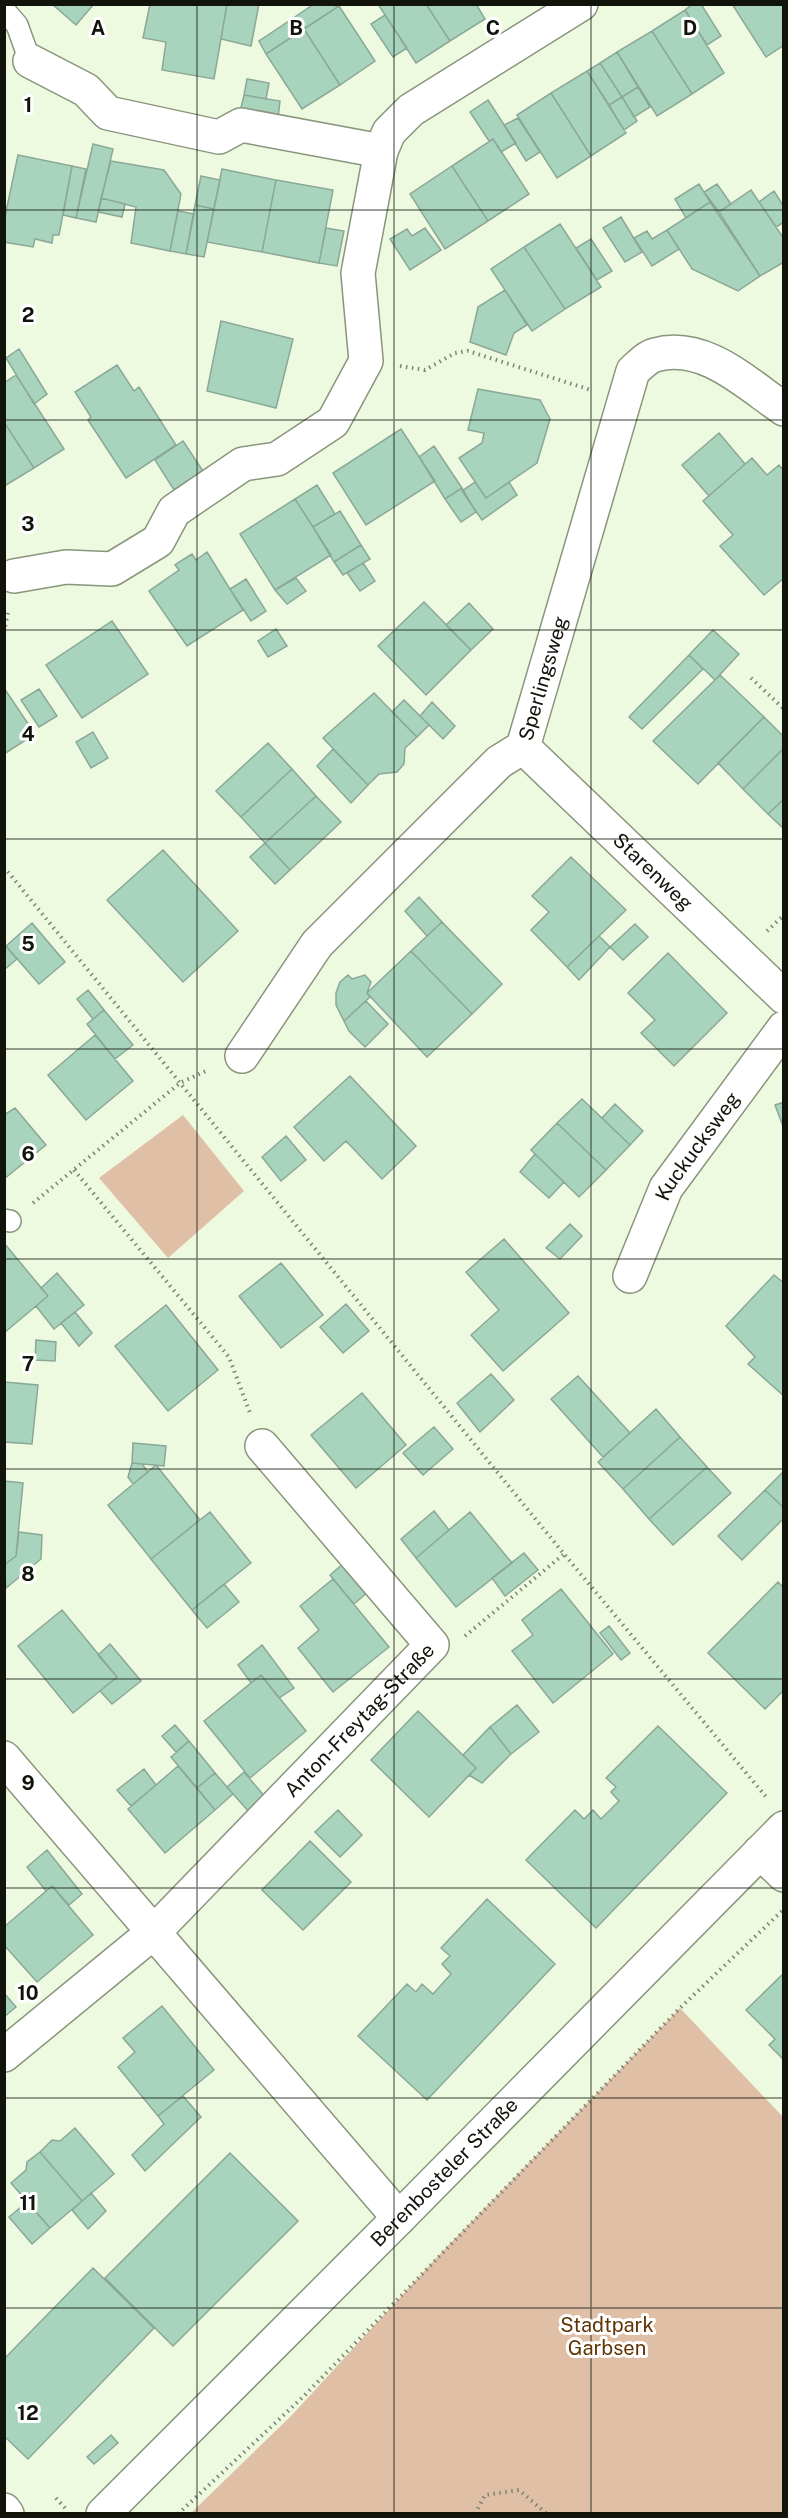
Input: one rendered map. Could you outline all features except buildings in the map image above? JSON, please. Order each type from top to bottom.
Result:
[{"type":"street","points":[[14,576],[66,567],[112,569],[158,541],[174,511],[243,464],[277,459],[333,423],[366,361],[358,273],[381,151],[389,132],[411,110],[574,6]]},
{"type":"street","points":[[30,61],[86,90],[108,113],[219,136],[241,125],[381,151]]},
{"type":"street","name":"Sperlingsweg","points":[[242,1056],[317,944],[499,762],[523,747],[633,371],[653,355],[679,351],[715,362],[783,409]]},
{"type":"street","name":"Starenweg","points":[[523,747],[783,997]]},
{"type":"street","name":"Kuckucksweg","points":[[630,1276],[666,1188],[783,1028]]},
{"type":"street","name":"Anton-Freytag-Straße","points":[[4,2055],[155,1931],[432,1645],[262,1446]]},
{"type":"street","points":[[4,1758],[155,1931],[399,2218]]},
{"type":"street","name":"Berenbosteler Straße","points":[[103,2514],[760,1852],[777,1815]]},
{"type":"street","points":[[760,1852],[783,1875]]},
{"type":"lane","points":[[4,10],[17,25],[30,61]]},
{"type":"path","points":[[366,361],[425,370],[455,354],[468,351],[623,400]]},
{"type":"path","points":[[751,678],[783,709]]},
{"type":"path","points":[[4,867],[777,1815]]},
{"type":"path","points":[[7,1221],[74,1170],[180,1083]]},
{"type":"path","points":[[74,1170],[229,1357],[262,1446]]},
{"type":"path","points":[[432,1645],[443,1654],[564,1554]]},
{"type":"path","points":[[178,2514],[304,2396],[680,2008],[783,1910]]},
{"type":"path","points":[[475,2514],[485,2495],[519,2490],[547,2514]]},
{"type":"path","points":[[56,2498],[71,2514]]},
{"type":"green space","points":[[183,1115],[244,1191],[168,1258],[99,1178]]},
{"type":"green space","name":"Stadtpark Garbsen","points":[[680,2008],[783,2117],[783,2513],[191,2513],[292,2415],[440,2254]]}]
